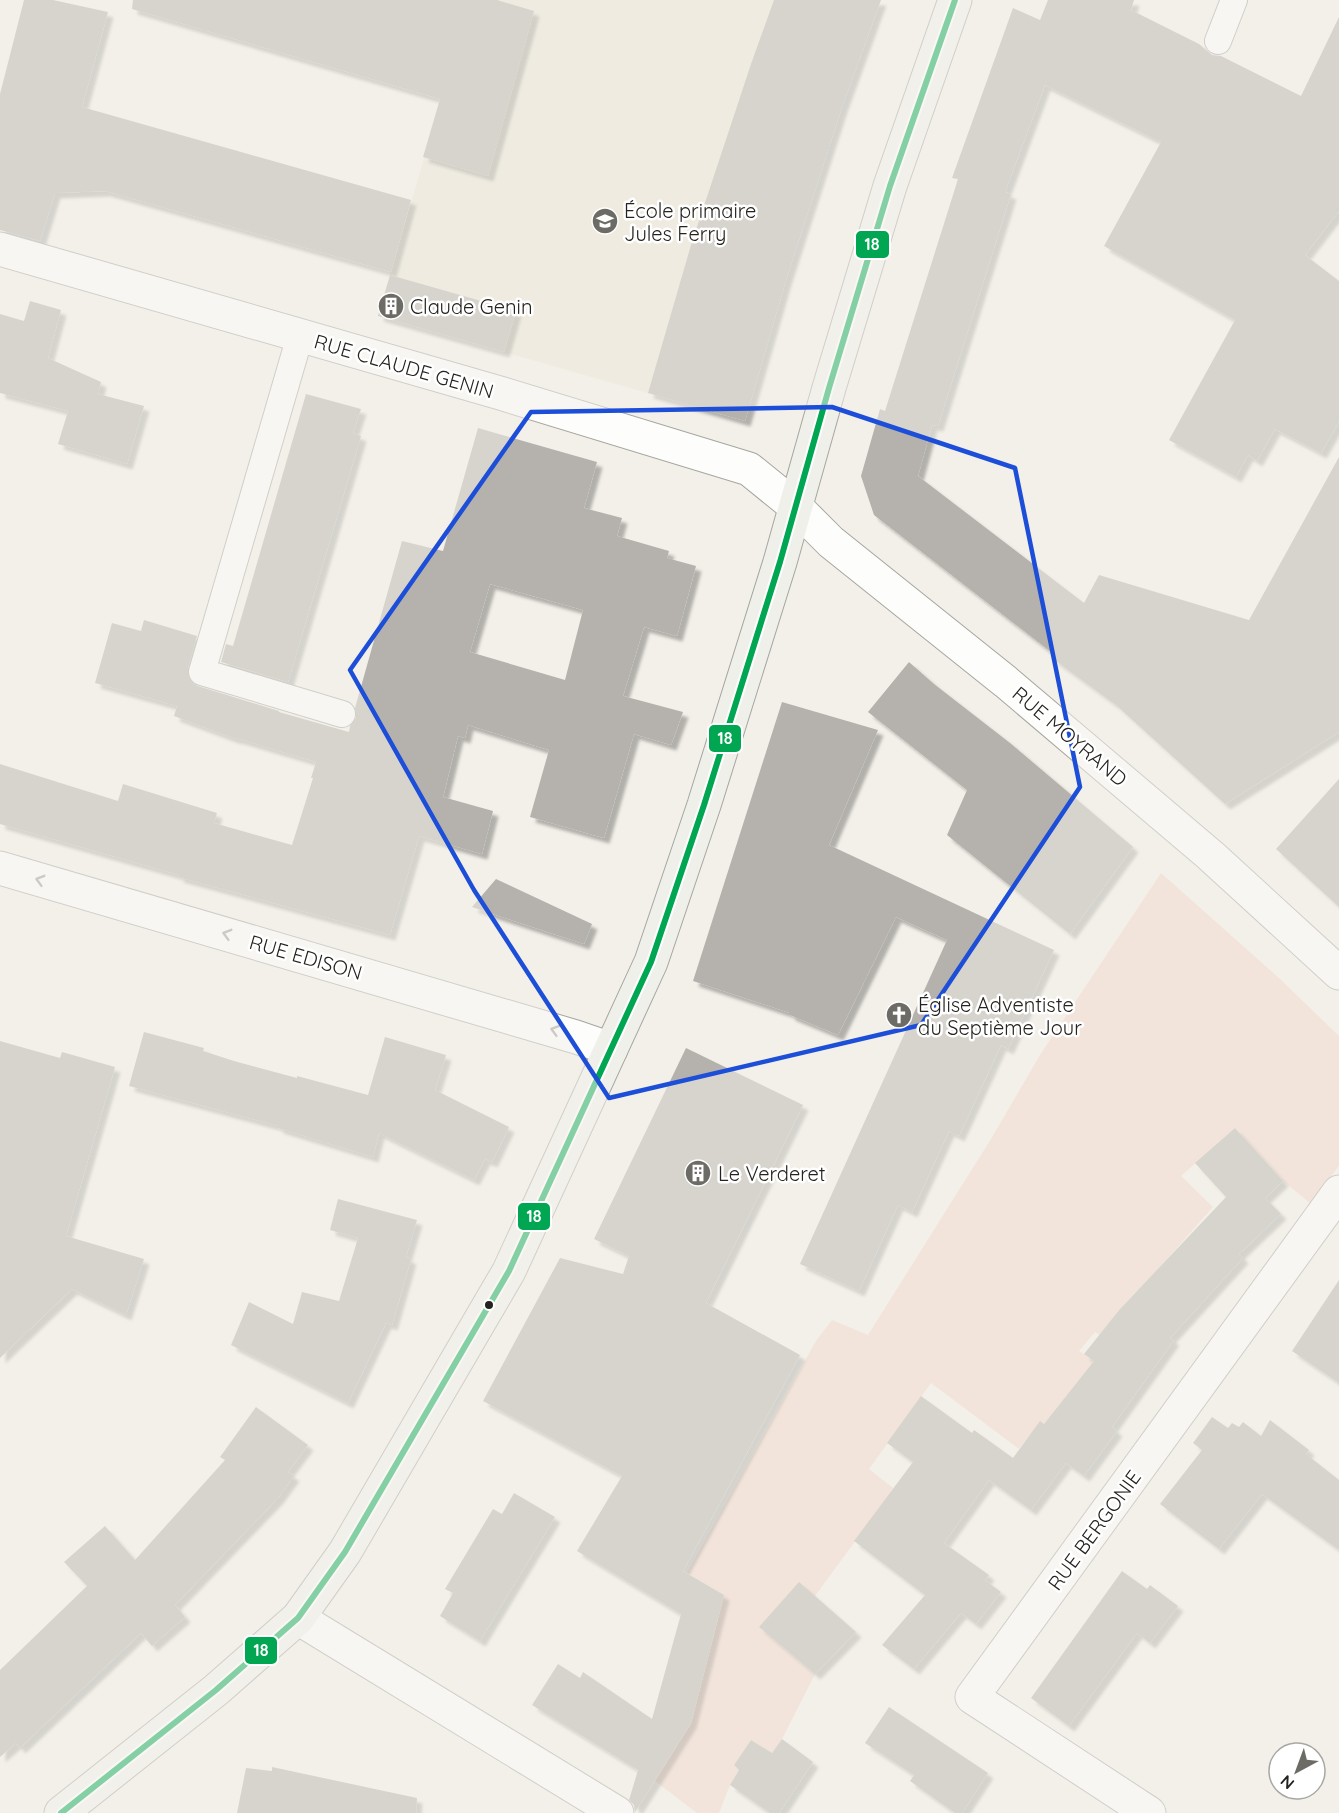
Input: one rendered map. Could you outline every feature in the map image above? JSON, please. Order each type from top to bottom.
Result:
[{"type":"street","points":[[61,1813],[216,1690],[298,1618],[345,1552],[509,1271],[651,962],[670,908],[780,562],[829,388],[890,186],[955,0]]},
{"type":"street","name":"RUE CLAUDE GENIN","points":[[0,249],[500,393],[749,469],[796,507]]},
{"type":"street","name":"RUE MOYRAND","points":[[796,507],[831,542],[1006,682],[1210,855],[1339,973]]},
{"type":"street","name":"RUE EDISON","points":[[0,868],[611,1049]]},
{"type":"street","name":"RUE BERGONIE","points":[[1149,1813],[972,1697],[1339,1192]]},
{"type":"street","points":[[298,1618],[617,1813]]},
{"type":"lane","points":[[1218,41],[1234,0]]},
{"type":"lane","points":[[300,336],[202,672],[342,714]]},
{"type":"highlighted area","points":[[832,407],[1015,468],[1080,787],[921,1025],[609,1098],[474,890],[350,670],[531,412]]},
{"type":"shaded area","name":"École primaire Jules Ferry","points":[[470,0],[881,0],[842,107],[786,280],[745,421],[378,316]]},
{"type":"shaded area","points":[[1161,873],[1280,979],[1339,1036],[1339,1166],[1310,1203],[1283,1181],[1235,1128],[1181,1176],[1213,1207],[1124,1304],[1100,1335],[1095,1332],[1079,1351],[1095,1361],[1044,1424],[1029,1436],[1019,1449],[931,1383],[869,1469],[893,1488],[886,1499],[815,1596],[759,1627],[815,1674],[782,1739],[772,1753],[751,1740],[734,1765],[739,1770],[730,1785],[719,1813],[697,1813],[655,1781],[691,1723],[724,1595],[687,1573],[816,1341],[832,1320],[868,1335],[991,1139],[1040,1055]]},
{"type":"building","points":[[24,0],[53,0],[108,12],[82,107],[411,200],[391,272],[105,191],[55,193],[40,241],[0,230],[0,94]]},
{"type":"building","points":[[133,0],[497,0],[534,11],[488,176],[423,157],[440,99],[132,9]]},
{"type":"building","points":[[774,0],[881,0],[842,107],[786,280],[745,421],[648,393],[691,245]]},
{"type":"building","points":[[1048,0],[1134,0],[1131,10],[1199,44],[1212,55],[1221,56],[1301,96],[1339,17],[1339,211],[1305,255],[1339,281],[1339,422],[1321,453],[1275,429],[1257,461],[1248,455],[1236,477],[1169,440],[1235,320],[1104,246],[1161,142],[1045,85],[1005,192],[1011,194],[938,426],[932,425],[918,476],[1084,603],[1099,575],[1249,620],[1339,457],[1339,732],[1225,804],[1116,705],[1053,659],[1055,655],[874,515],[861,476],[880,409],[885,411],[958,179],[952,178],[1013,8],[1040,20]]},
{"type":"building","points":[[390,275],[516,311],[504,352],[378,316]]},
{"type":"building","points":[[30,301],[61,310],[48,358],[101,382],[98,394],[144,406],[127,464],[58,444],[68,411],[0,393],[0,314],[24,321]]},
{"type":"building","points":[[306,394],[361,409],[353,433],[361,436],[288,682],[221,662],[226,644],[233,646]]},
{"type":"building","points":[[478,428],[597,462],[584,508],[622,518],[617,536],[669,551],[667,558],[696,566],[677,636],[644,627],[623,696],[683,712],[671,745],[634,734],[604,838],[530,817],[549,750],[468,725],[465,738],[458,736],[443,797],[493,811],[482,854],[419,836],[390,935],[178,877],[179,875],[0,824],[0,764],[118,801],[123,784],[217,813],[214,823],[292,845],[316,762],[236,739],[174,716],[177,706],[95,683],[112,623],[141,631],[144,620],[197,636],[188,668],[188,676],[192,683],[349,732],[356,718],[355,708],[402,541],[443,551]],"holes":[[[490,584],[583,610],[565,680],[470,652]]]},
{"type":"building","points":[[909,662],[1010,743],[1133,847],[1070,934],[947,835],[967,790],[868,712]]},
{"type":"building","points":[[782,702],[878,730],[829,845],[1054,950],[1008,1049],[1001,1045],[959,1136],[949,1131],[912,1212],[898,1205],[859,1291],[800,1264],[947,940],[896,917],[838,1035],[790,1015],[790,1013],[693,981]]},
{"type":"building","points":[[1339,779],[1339,907],[1276,849]]},
{"type":"building","points":[[496,879],[592,924],[584,944],[472,907]]},
{"type":"building","points":[[144,1032],[204,1048],[203,1051],[234,1061],[368,1095],[385,1037],[446,1055],[435,1090],[509,1127],[492,1162],[485,1159],[474,1180],[379,1133],[373,1157],[278,1128],[278,1126],[129,1086]]},
{"type":"building","points":[[0,1041],[60,1058],[62,1052],[115,1067],[66,1236],[144,1259],[126,1315],[72,1289],[0,1358]]},
{"type":"building","points":[[686,1048],[803,1105],[706,1303],[800,1355],[683,1571],[724,1595],[691,1723],[635,1812],[634,1805],[629,1800],[638,1770],[532,1705],[558,1664],[580,1678],[583,1672],[652,1719],[681,1614],[577,1551],[622,1476],[483,1401],[560,1258],[623,1274],[629,1256],[594,1239]]},
{"type":"building","points":[[1235,1128],[1283,1181],[1265,1198],[1281,1214],[1239,1254],[1243,1258],[1170,1338],[1174,1340],[1112,1427],[1117,1431],[1084,1476],[1066,1463],[1031,1510],[989,1480],[944,1543],[989,1575],[985,1580],[1001,1592],[976,1624],[961,1613],[914,1669],[882,1645],[925,1595],[854,1541],[913,1462],[887,1443],[921,1396],[972,1433],[974,1430],[1013,1458],[1040,1421],[1044,1424],[1094,1361],[1084,1354],[1120,1309],[1226,1197],[1195,1163]]},
{"type":"building","points":[[338,1199],[417,1220],[406,1257],[411,1259],[392,1325],[386,1323],[348,1403],[231,1345],[249,1302],[293,1324],[302,1292],[339,1301],[358,1238],[330,1230]]},
{"type":"building","points":[[1339,1280],[1339,1383],[1292,1351]]},
{"type":"building","points":[[256,1407],[308,1445],[288,1472],[294,1476],[278,1498],[175,1605],[185,1617],[152,1646],[141,1633],[20,1748],[16,1743],[0,1757],[0,1670],[87,1586],[64,1562],[105,1526],[135,1560],[225,1460],[220,1457]]},
{"type":"building","points":[[1212,1417],[1228,1428],[1232,1423],[1239,1427],[1243,1422],[1261,1436],[1270,1420],[1309,1450],[1306,1454],[1339,1480],[1339,1550],[1262,1494],[1219,1549],[1160,1504],[1202,1450],[1193,1443]]},
{"type":"building","points":[[514,1493],[555,1517],[480,1641],[440,1616],[453,1593],[445,1589],[493,1509],[502,1514]]},
{"type":"building","points":[[1122,1571],[1147,1589],[1150,1585],[1178,1606],[1150,1643],[1137,1633],[1069,1726],[1031,1698]]},
{"type":"building","points":[[799,1582],[856,1632],[815,1674],[759,1627]]},
{"type":"building","points":[[889,1707],[988,1773],[962,1813],[955,1813],[910,1781],[914,1775],[865,1743]]},
{"type":"building","points":[[782,1739],[813,1762],[779,1813],[770,1813],[730,1785],[739,1770],[734,1765],[751,1740],[772,1753]]},
{"type":"building","points":[[272,1767],[417,1798],[416,1813],[237,1813],[246,1768],[272,1771]]},
{"type":"transit line","name":"18","points":[[61,1813],[216,1690],[298,1618],[345,1552],[509,1271],[651,962],[704,805],[780,562],[829,388],[890,186],[955,0]]},
{"type":"place","name":"École primaire Jules Ferry","points":[[605,221]]},
{"type":"place","name":"Claude Genin","points":[[391,306]]},
{"type":"place","name":"Église Adventiste du Septième Jour","points":[[899,1015]]},
{"type":"place","name":"Le Verderet","points":[[698,1173]]}]
